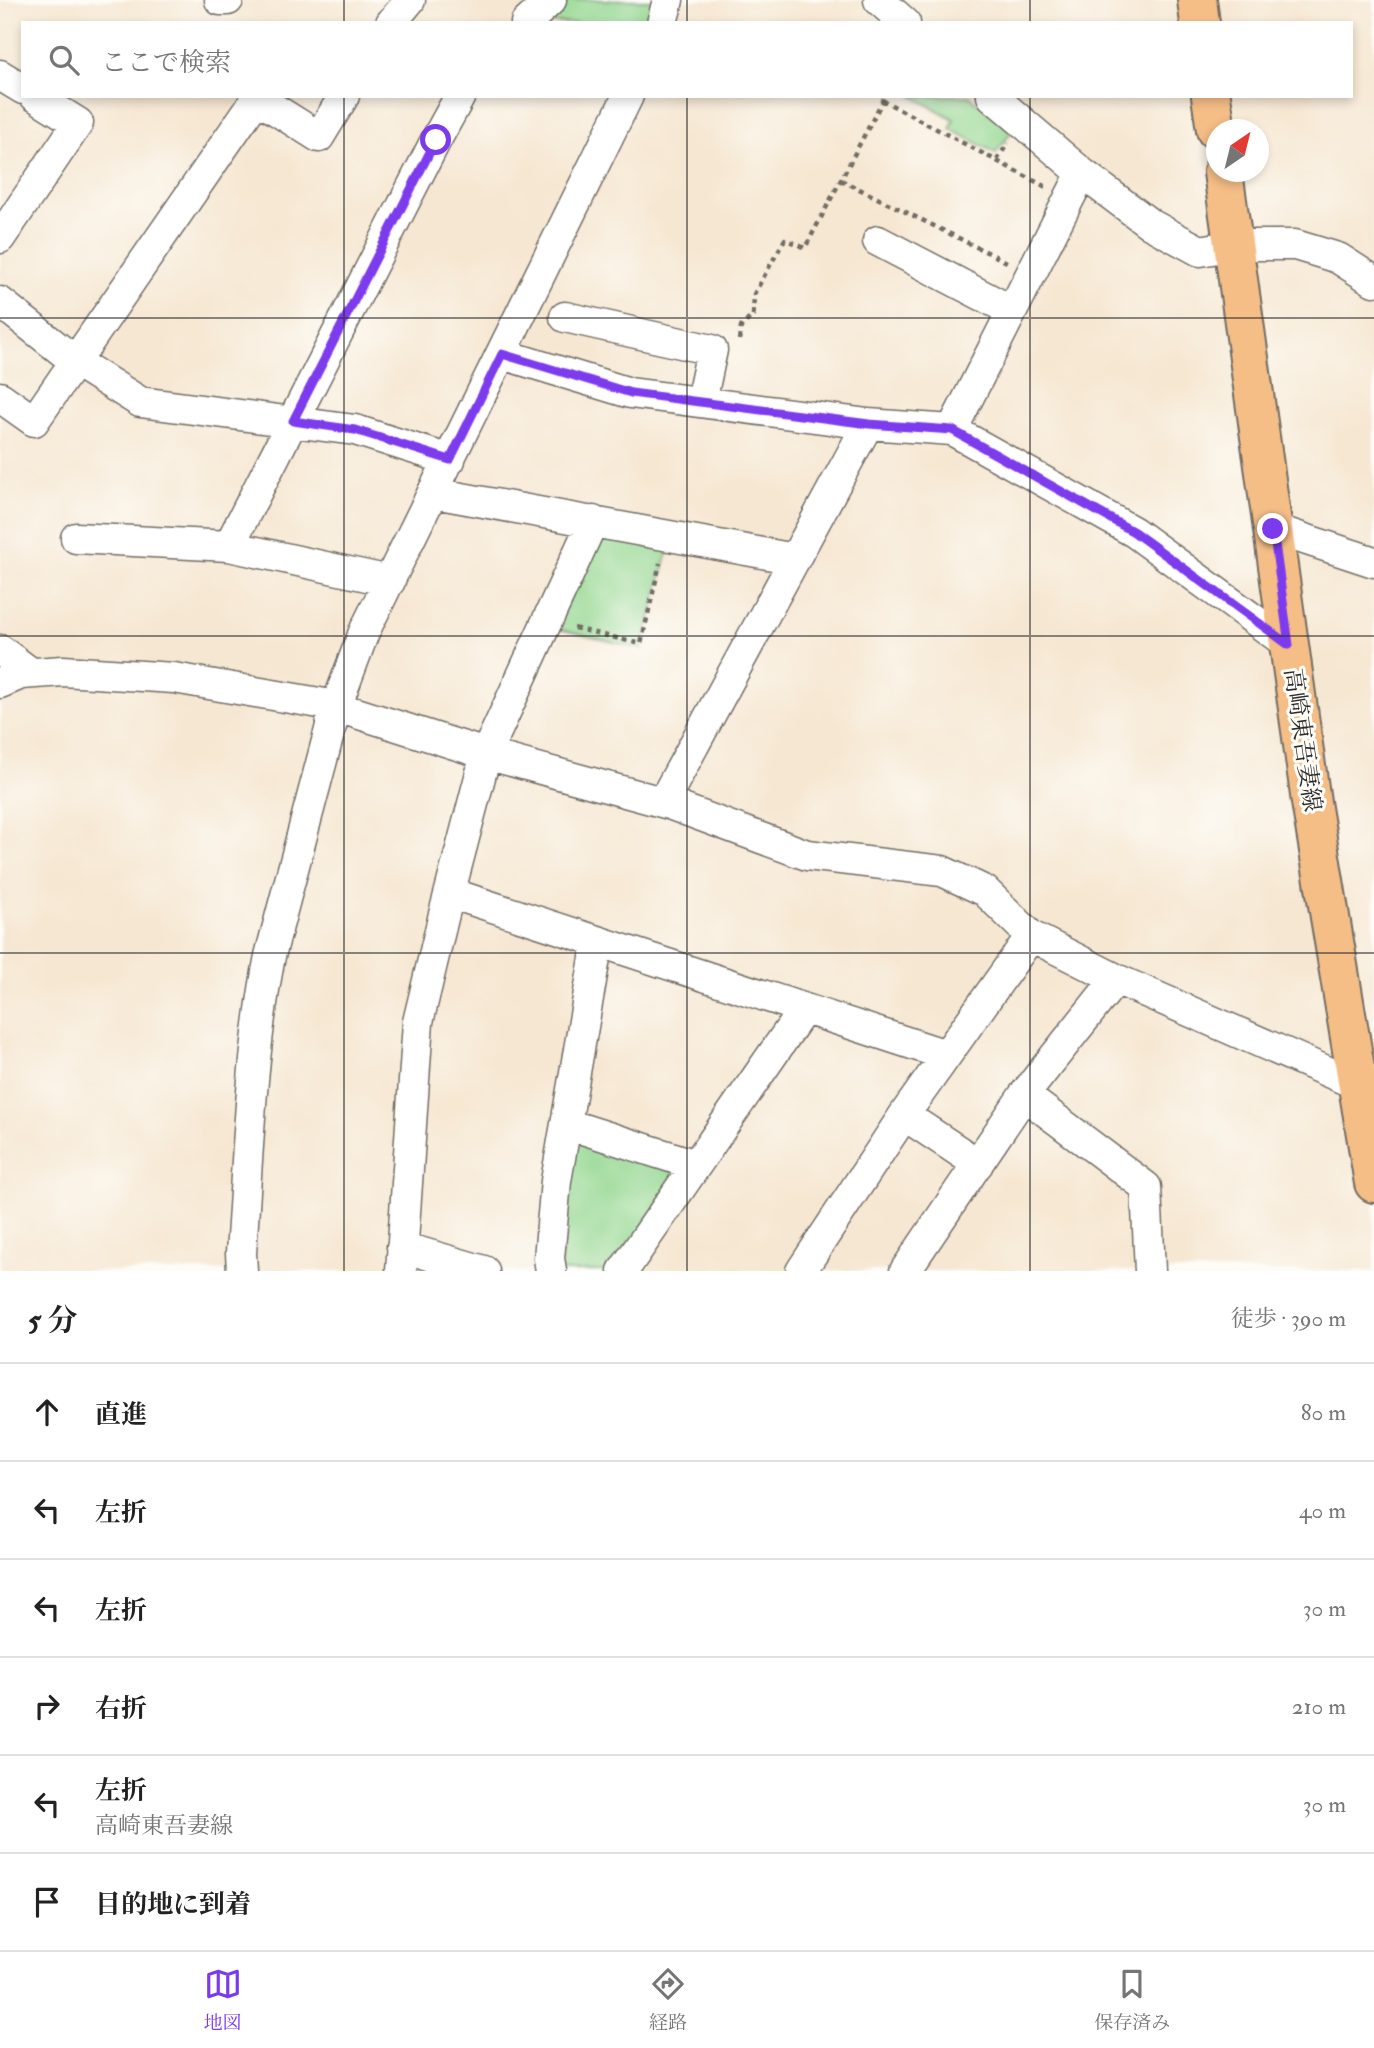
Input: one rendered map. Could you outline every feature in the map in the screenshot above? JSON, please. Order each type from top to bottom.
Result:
[{"type":"main road","points":[[1197,0],[1200,21]]},
{"type":"main road","points":[[1211,98],[1214,119]]},
{"type":"main road","name":"高崎東吾妻線","points":[[1225,182],[1311,802],[1366,1082],[1374,1183]]},
{"type":"street","points":[[220,0],[228,0]]},
{"type":"street","points":[[393,21],[410,0]]},
{"type":"street","points":[[528,21],[551,0]]},
{"type":"street","points":[[663,21],[668,0]]},
{"type":"street","points":[[878,0],[903,21]]},
{"type":"street","points":[[0,75],[21,88]]},
{"type":"street","points":[[0,238],[78,122],[38,98]]},
{"type":"street","points":[[0,397],[34,421],[257,98],[318,137],[343,98]]},
{"type":"street","points":[[229,546],[459,98]]},
{"type":"street","points":[[242,1271],[250,1122],[263,990],[336,707],[364,632],[627,98]]},
{"type":"street","points":[[994,98],[1082,173],[1150,224],[1200,251],[1235,245],[1295,245],[1338,258],[1374,281]]},
{"type":"street","points":[[952,430],[1082,173]]},
{"type":"street","points":[[878,241],[1012,311]]},
{"type":"street","points":[[0,302],[76,362],[140,402],[355,430],[450,460]]},
{"type":"street","points":[[565,317],[712,350],[701,402]]},
{"type":"street","points":[[502,354],[631,393],[869,424],[952,430],[1134,532],[1289,645]]},
{"type":"street","points":[[663,802],[869,424]]},
{"type":"street","points":[[434,492],[795,559]]},
{"type":"street","points":[[484,1271],[401,1259],[418,1022],[486,754],[593,522]]},
{"type":"street","points":[[1273,529],[1374,562]]},
{"type":"street","points":[[76,538],[229,546],[390,581]]},
{"type":"street","points":[[0,650],[31,673]]},
{"type":"street","points":[[0,683],[21,674],[63,671],[174,678],[336,707],[486,754],[663,802],[807,855],[942,871],[985,891],[1031,936],[1116,979],[1366,1082]]},
{"type":"street","points":[[450,893],[946,1055]]},
{"type":"street","points":[[801,1271],[904,1115],[1031,936]]},
{"type":"street","points":[[551,1271],[556,1181],[598,942]]},
{"type":"street","points":[[905,1271],[1024,1095],[1116,979]]},
{"type":"street","points":[[623,1271],[804,1009]]},
{"type":"street","points":[[1024,1095],[1146,1187],[1150,1271]]},
{"type":"street","points":[[904,1115],[978,1164]]},
{"type":"street","points":[[566,1124],[696,1165]]},
{"type":"path","points":[[738,341],[741,327],[753,315],[754,294],[785,239],[805,248],[884,98],[1052,190]]},
{"type":"path","points":[[841,180],[1013,265]]},
{"type":"path","points":[[547,622],[641,644],[667,535]]},
{"type":"green space","points":[[569,0],[655,0],[650,21],[545,21]]},
{"type":"green space","points":[[916,98],[971,98],[1011,132],[996,153],[950,129],[954,119]]},
{"type":"green space","points":[[603,530],[670,544],[642,649],[554,628]]},
{"type":"green space","points":[[579,1138],[674,1168],[678,1178],[613,1271],[560,1271],[571,1144]]},
{"type":"route","points":[[436,140],[293,421],[355,430],[450,460],[502,354],[631,393],[869,424],[952,430],[1134,532],[1289,645],[1273,529]]}]
